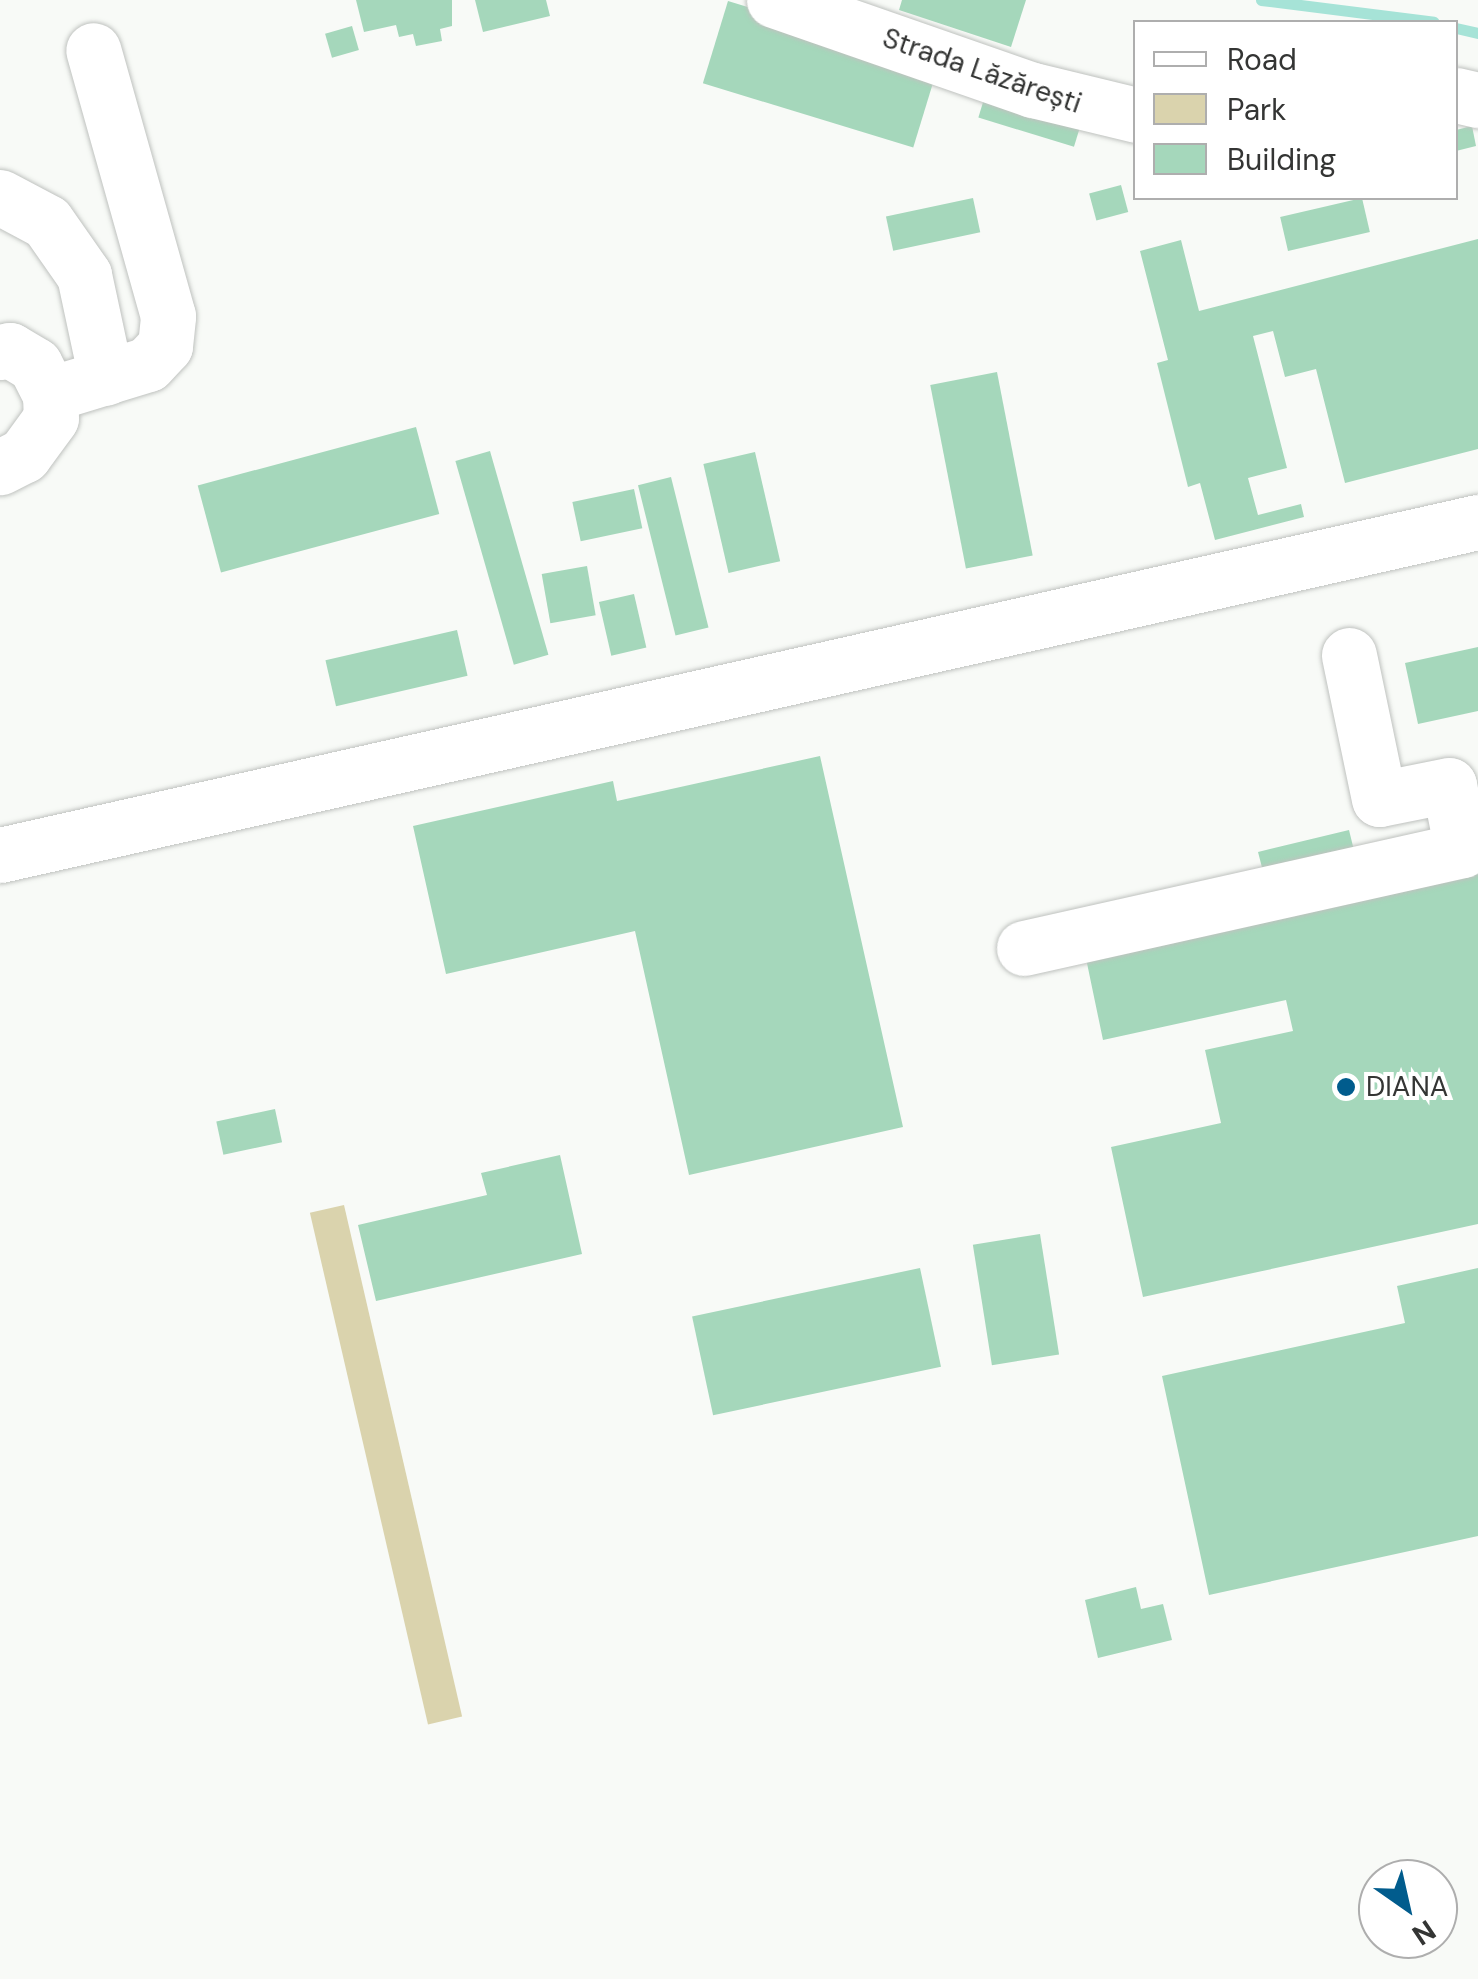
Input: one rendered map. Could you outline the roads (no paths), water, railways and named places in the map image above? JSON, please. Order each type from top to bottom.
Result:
[{"type":"street","name":"Strada Lăzărești","points":[[774,0],[1033,90],[1133,114]]},
{"type":"street","points":[[50,394],[148,364],[165,346],[168,316],[93,50]]},
{"type":"street","points":[[0,197],[47,222],[84,275],[106,378]]},
{"type":"street","points":[[0,352],[10,350],[35,366],[50,394],[51,418],[24,455],[0,468]]},
{"type":"street","points":[[0,855],[1478,522]]},
{"type":"street","points":[[1024,948],[1462,850],[1449,785],[1379,799],[1349,655]]},
{"type":"waterway","points":[[1261,0],[1418,20]]},
{"type":"waterway","points":[[1458,28],[1478,33]]},
{"type":"place","name":"DIANA","points":[[1346,1087]]}]
